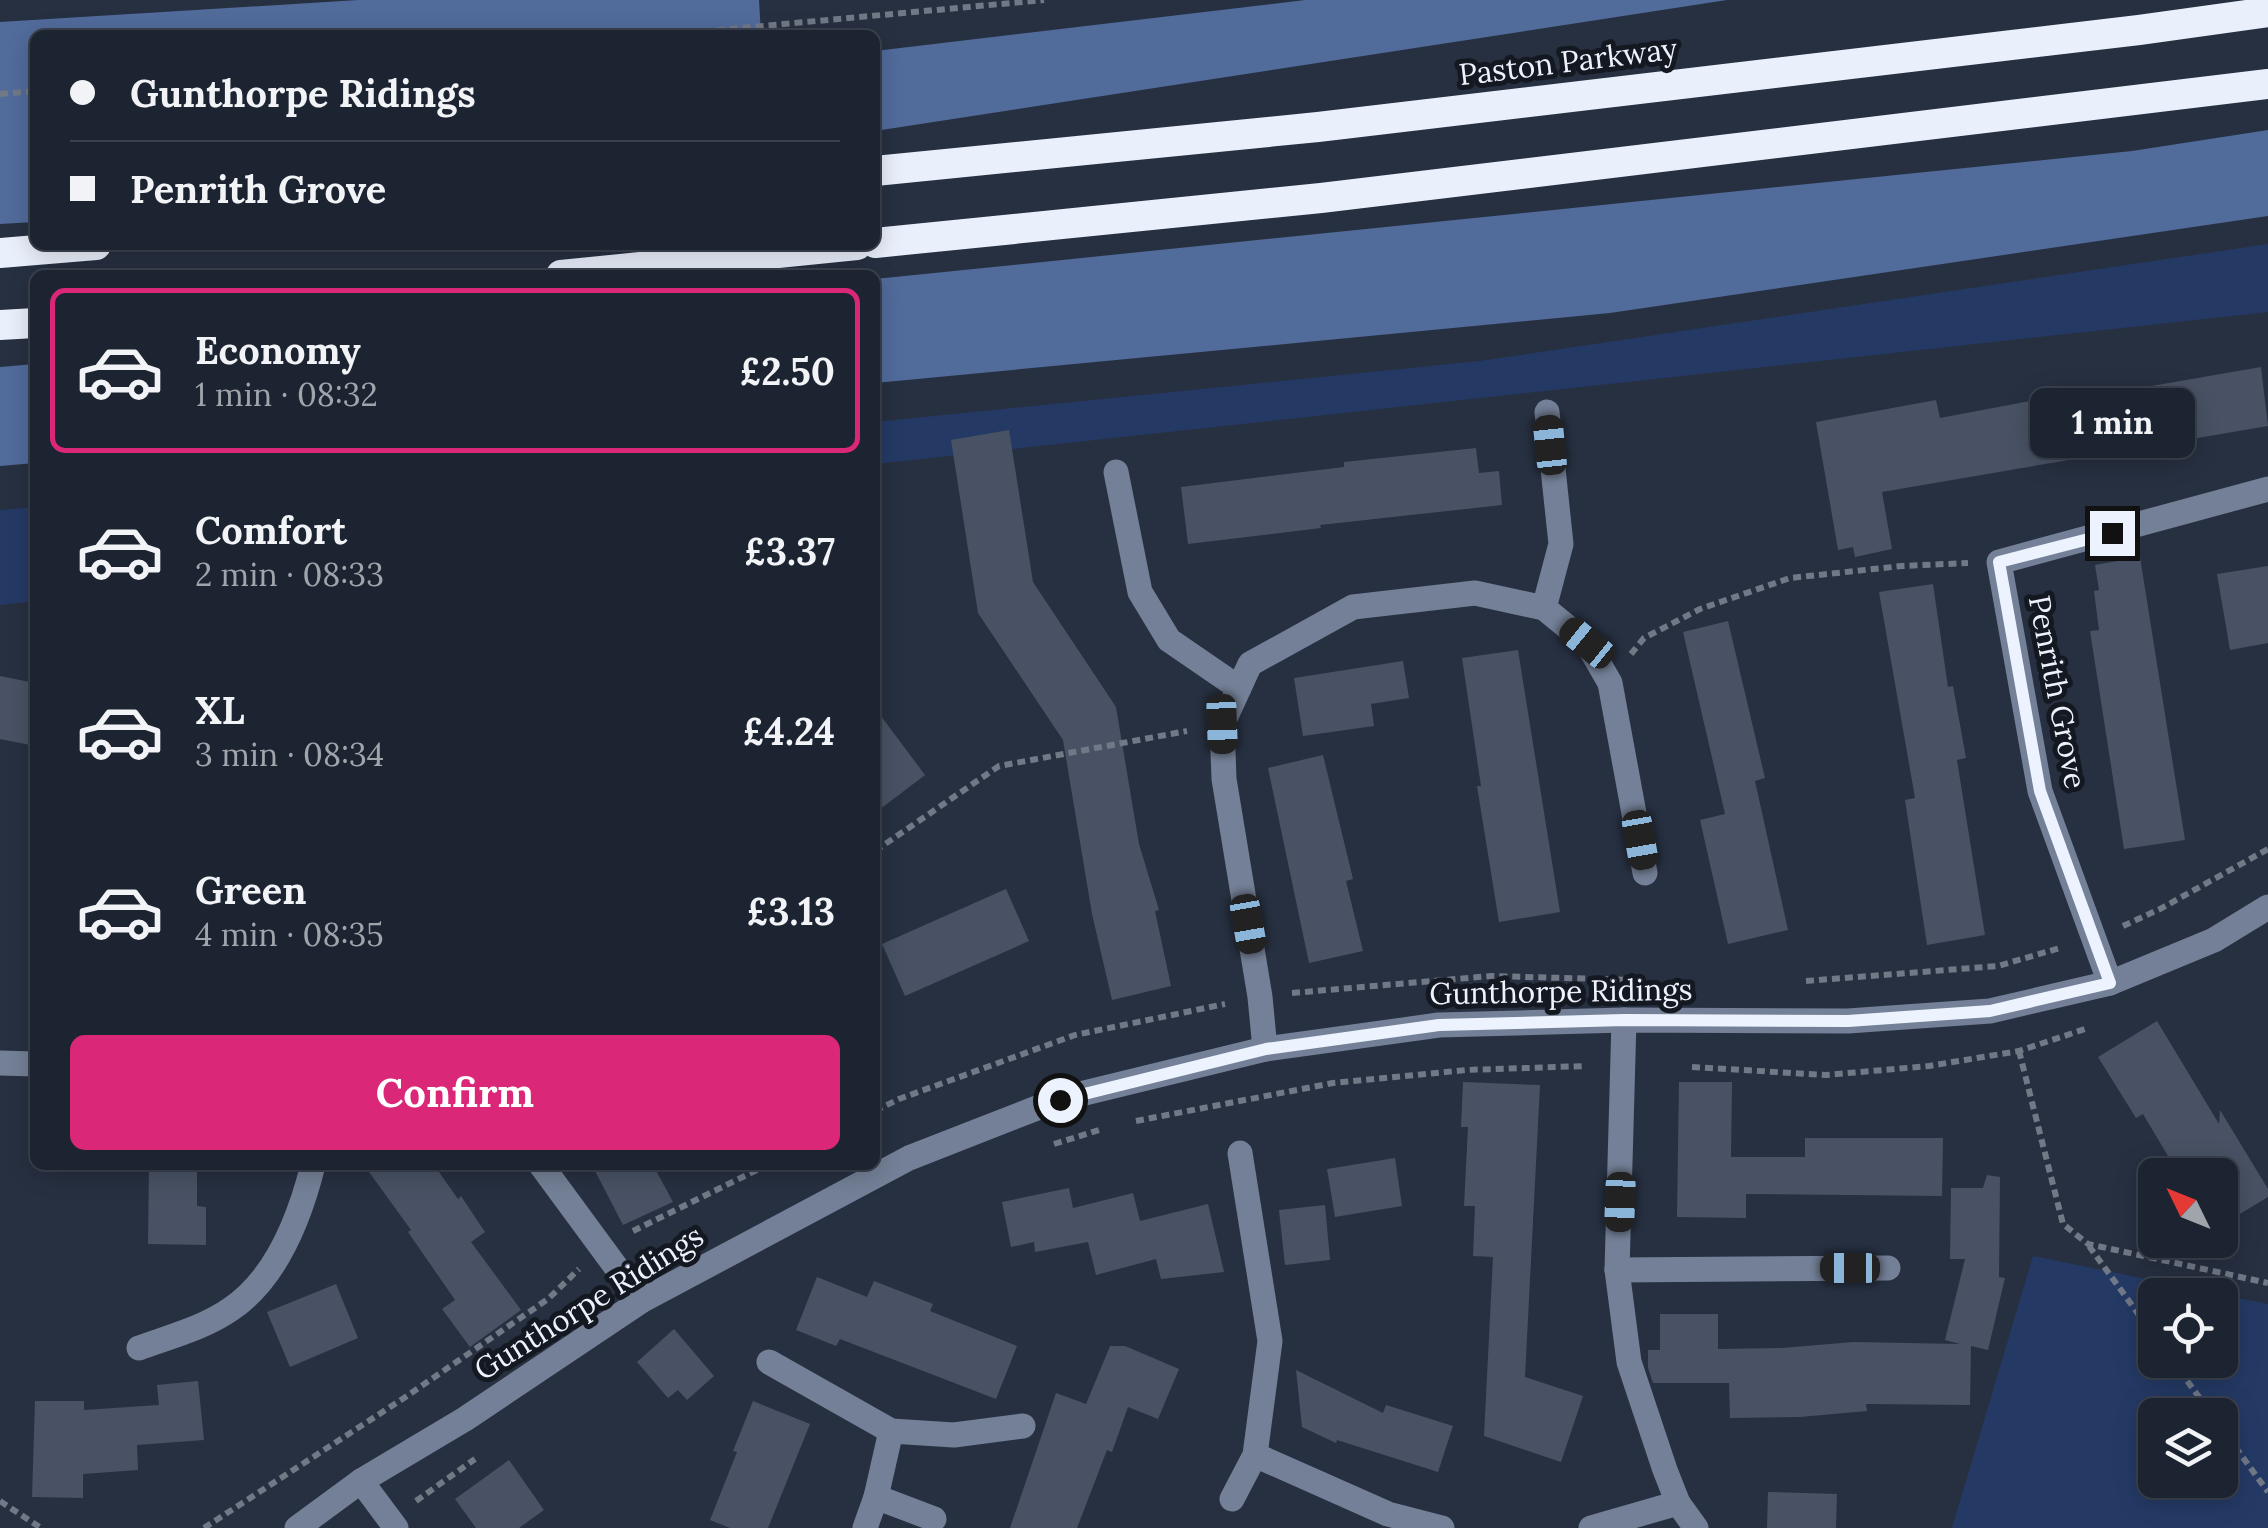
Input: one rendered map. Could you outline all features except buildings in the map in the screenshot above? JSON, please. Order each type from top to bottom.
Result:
[{"type":"highway","name":"Paston Parkway","points":[[880,171],[1337,125],[2268,12]]},
{"type":"highway","points":[[880,242],[1320,198],[2268,84]]},
{"type":"highway","points":[[0,253],[36,250]]},
{"type":"highway","points":[[610,270],[808,250]]},
{"type":"highway","points":[[0,326],[30,323]]},
{"type":"street","points":[[1544,608],[1561,544],[1547,412]]},
{"type":"street","points":[[1116,472],[1140,592],[1169,640],[1239,688]]},
{"type":"street","name":"Penrith Grove","points":[[2110,983],[2040,791],[1999,562],[2268,489]]},
{"type":"street","points":[[1266,1049],[1224,779],[1222,724],[1250,664],[1354,607],[1475,594],[1544,608],[1587,643],[1610,683],[1645,873]]},
{"type":"street","name":"Gunthorpe Ridings","points":[[296,1528],[360,1481],[464,1419],[641,1301],[909,1158],[1060,1100],[1266,1049],[1439,1025],[1624,1020],[1848,1021],[1990,1011],[2110,983],[2214,940],[2268,907]]},
{"type":"street","points":[[1624,1020],[1618,1270],[1629,1362],[1678,1503],[1696,1528]]},
{"type":"street","points":[[0,1063],[30,1064]]},
{"type":"street","points":[[1232,1500],[1255,1454],[1270,1340],[1240,1153]]},
{"type":"street","points":[[138,1348],[215,1319],[234,1308],[261,1282],[302,1212],[312,1170]]},
{"type":"street","points":[[546,1170],[641,1301]]},
{"type":"street","points":[[1618,1270],[1888,1268]]},
{"type":"street","points":[[769,1362],[891,1431],[954,1435],[1024,1426]]},
{"type":"street","points":[[865,1528],[891,1431]]},
{"type":"street","points":[[1255,1454],[1388,1514],[1442,1528]]},
{"type":"street","points":[[360,1481],[396,1528]]},
{"type":"street","points":[[876,1498],[934,1519]]},
{"type":"street","points":[[1591,1528],[1678,1503]]},
{"type":"path","points":[[715,30],[1044,0]]},
{"type":"path","points":[[0,94],[30,91]]},
{"type":"path","points":[[1610,683],[1644,638],[1700,608],[1790,578],[1902,566],[1999,562]]},
{"type":"path","points":[[880,847],[1000,766],[1222,724]]},
{"type":"path","points":[[1692,1067],[1826,1075],[1929,1066],[2019,1051],[2063,1224],[2088,1244],[2138,1313]]},
{"type":"path","points":[[1133,1122],[1333,1083],[1466,1070],[1586,1066]]},
{"type":"path","points":[[1046,1146],[1115,1125]]},
{"type":"path","points":[[204,1528],[548,1300],[601,1248],[757,1170]]},
{"type":"path","points":[[2088,1244],[2267,1282]]},
{"type":"path","points":[[2238,1451],[2268,1492]]},
{"type":"path","points":[[434,1486],[483,1454]]},
{"type":"path","points":[[0,1501],[41,1528]]},
{"type":"shaded area","points":[[358,0],[759,0],[761,30],[30,30],[30,222],[0,224],[0,22]]},
{"type":"shaded area","points":[[1305,0],[1727,0],[880,130],[880,50]]},
{"type":"shaded area","points":[[2268,130],[2268,216],[1610,313],[880,383],[880,278],[2132,151]]},
{"type":"shaded area","points":[[2268,244],[2268,312],[880,463],[880,421],[1480,361]]},
{"type":"shaded area","points":[[30,364],[30,463],[0,466],[0,367]]},
{"type":"shaded area","points":[[30,507],[30,602],[0,605],[0,510]]},
{"type":"shaded area","points":[[2033,1256],[2141,1278],[2138,1378],[2238,1378],[2238,1298],[2268,1304],[2268,1528],[1952,1528]]},
{"type":"route","points":[[1060,1100],[1266,1049],[1439,1025],[1624,1020],[1848,1021],[1990,1011],[2110,983],[2040,791],[1999,562],[2112,533]]}]
